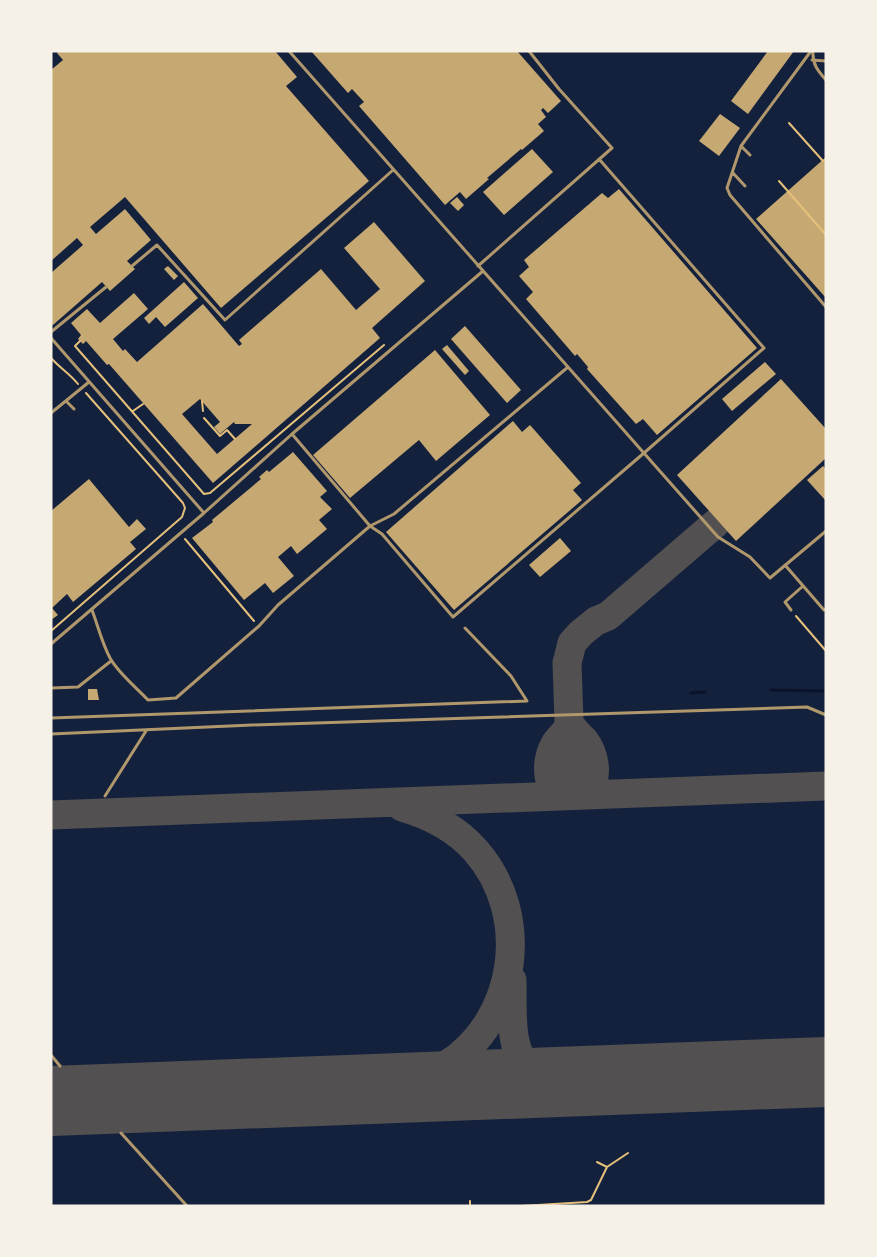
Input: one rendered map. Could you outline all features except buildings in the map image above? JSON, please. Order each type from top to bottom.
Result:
[{"type":"lane","points":[[288,51],[718,537],[750,556],[770,578],[826,531]]},
{"type":"lane","points":[[478,266],[612,148],[559,89],[529,51]]},
{"type":"lane","points":[[812,51],[812,60],[817,70],[826,80]]},
{"type":"lane","points":[[812,51],[741,146],[727,188],[730,195],[826,307]]},
{"type":"lane","points":[[812,60],[826,61]]},
{"type":"lane","points":[[741,146],[750,155]]},
{"type":"lane","points":[[292,434],[370,526],[382,534],[453,617],[644,454],[764,348],[599,159]]},
{"type":"lane","points":[[132,266],[157,245],[225,320],[393,170]]},
{"type":"lane","points":[[733,173],[745,186]]},
{"type":"lane","points":[[51,644],[483,271]]},
{"type":"lane","points":[[51,332],[106,287]]},
{"type":"lane","points":[[51,338],[204,513]]},
{"type":"lane","points":[[92,610],[111,661],[128,680],[148,700],[176,698],[259,626],[278,605],[370,526],[394,514],[568,368]]},
{"type":"lane","points":[[51,413],[89,382]]},
{"type":"lane","points":[[66,401],[74,410]]},
{"type":"lane","points":[[785,565],[824,610],[826,609]]},
{"type":"lane","points":[[791,610],[785,602],[803,586]]},
{"type":"lane","points":[[51,718],[528,701],[511,676],[465,628]]},
{"type":"lane","points":[[51,688],[78,687],[111,661]]},
{"type":"lane","points":[[51,734],[252,725],[807,707],[826,715]]},
{"type":"lane","points":[[105,796],[146,731]]},
{"type":"lane","points":[[51,1056],[60,1066]]},
{"type":"lane","points":[[121,1134],[188,1206]]},
{"type":"path","points":[[789,123],[823,161]]},
{"type":"path","points":[[779,181],[826,235]]},
{"type":"path","points":[[80,341],[75,346],[204,494],[210,493],[384,345]]},
{"type":"path","points":[[51,358],[61,370],[71,376],[183,503],[184,514],[51,631]]},
{"type":"path","points":[[202,401],[203,411]]},
{"type":"path","points":[[133,412],[143,404]]},
{"type":"path","points":[[204,418],[220,436],[227,430],[235,439]]},
{"type":"path","points":[[223,475],[226,479]]},
{"type":"path","points":[[180,533],[259,626]]},
{"type":"path","points":[[791,610],[826,651]]},
{"type":"path","points":[[521,1206],[587,1202],[592,1200],[607,1167],[628,1153]]},
{"type":"path","points":[[597,1162],[607,1167]]},
{"type":"path","points":[[470,1201],[470,1206]]},
{"type":"waterway","points":[[771,690],[826,691]]},
{"type":"waterway","points":[[691,693],[705,692]]},
{"type":"taxiway","points":[[588,795],[580,791],[571,777],[567,663],[572,643],[596,621],[608,616],[716,523]]},
{"type":"taxiway","points":[[569,722],[588,746],[593,760],[593,782],[586,795]]},
{"type":"taxiway","points":[[561,796],[552,785],[549,765],[552,750],[567,730],[569,724]]},
{"type":"taxiway","points":[[51,815],[826,786]]},
{"type":"taxiway","points":[[365,1089],[416,1079],[436,1071],[470,1046],[489,1022],[502,995],[509,966],[510,935],[505,905],[494,877],[476,851],[451,829],[432,818],[402,807]]},
{"type":"taxiway","points":[[512,980],[513,1031],[519,1055],[525,1065],[534,1073],[546,1078],[568,1081]]},
{"type":"runway","points":[[51,1101],[826,1072]]}]
